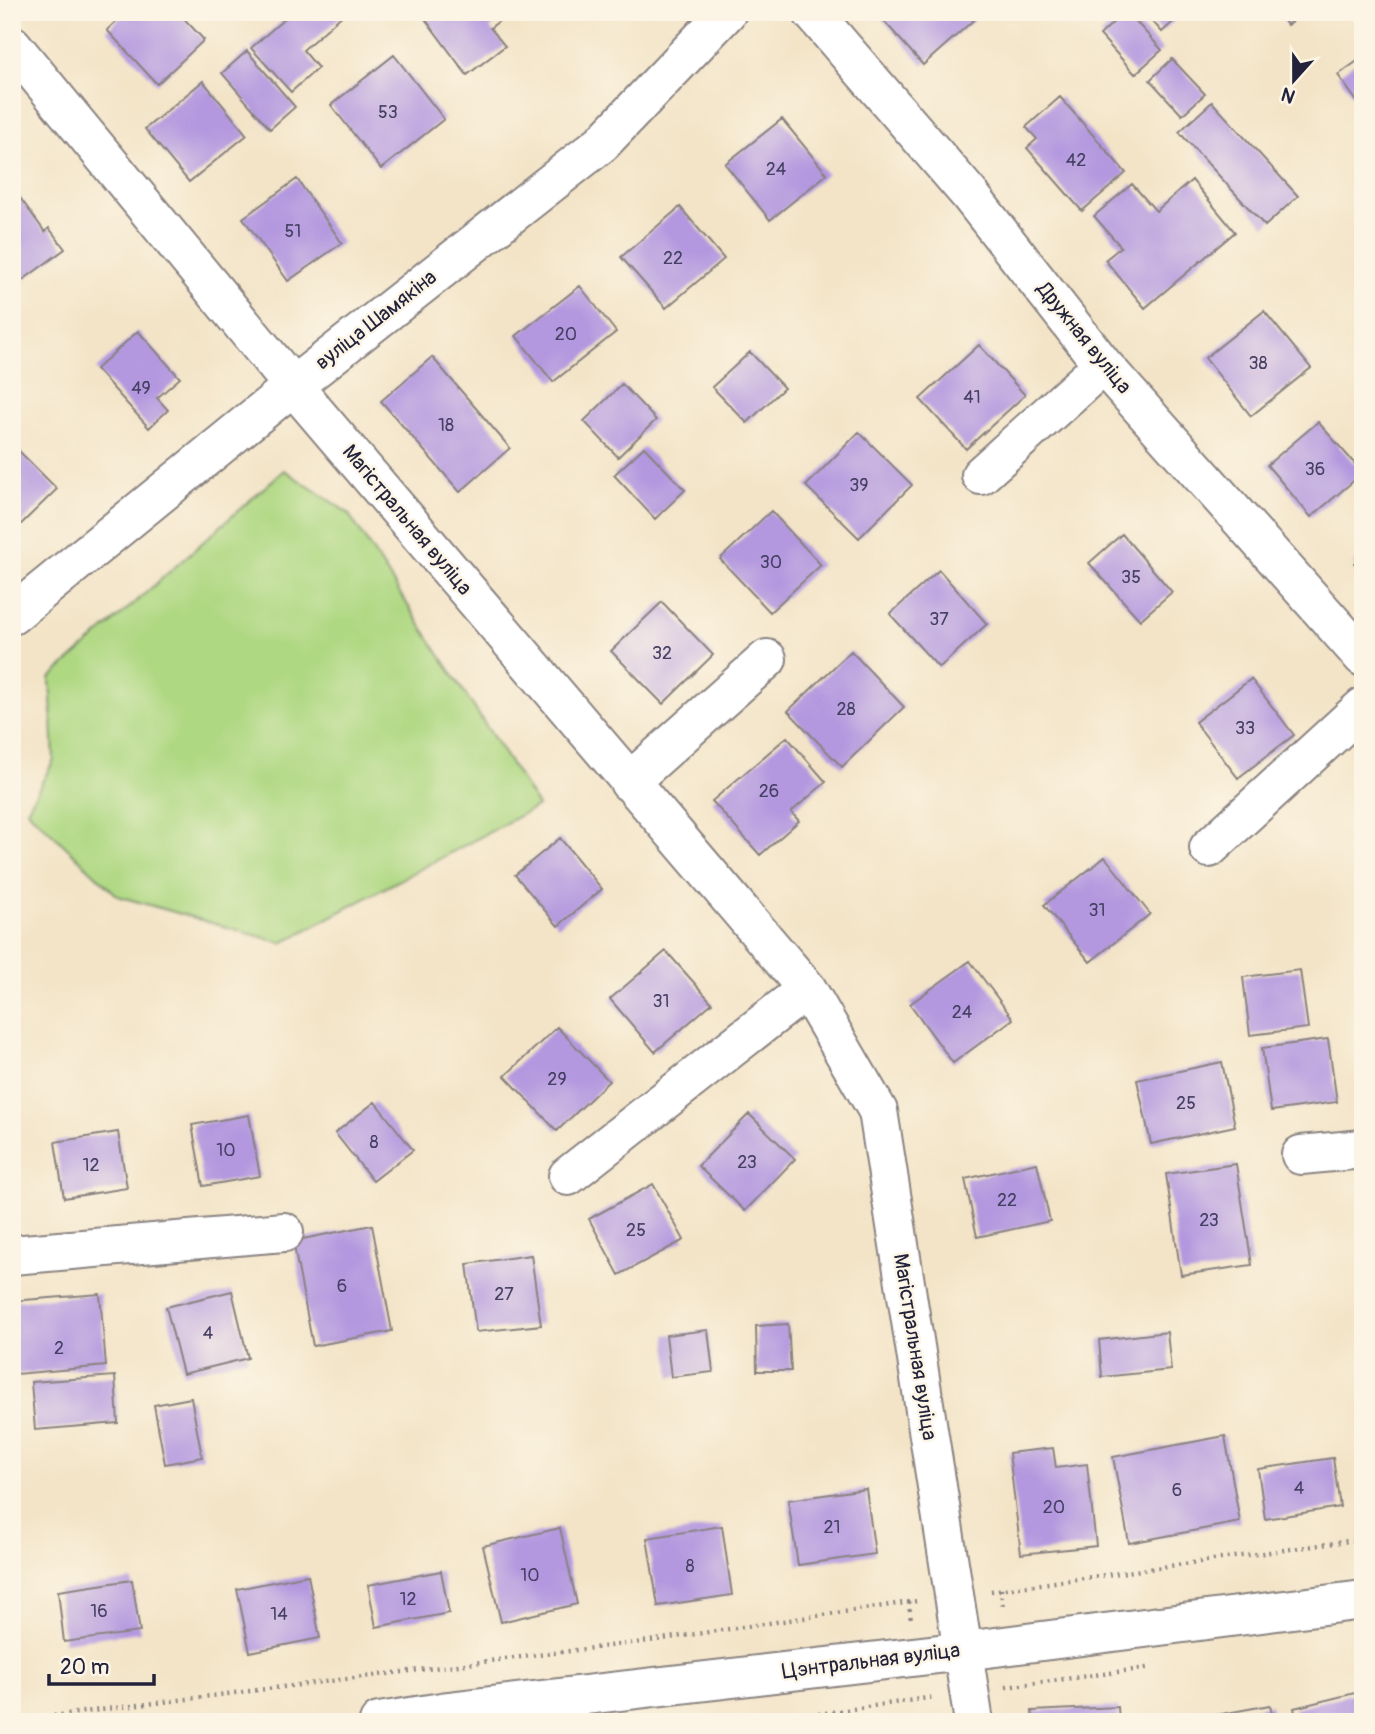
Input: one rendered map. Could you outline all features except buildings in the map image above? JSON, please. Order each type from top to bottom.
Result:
[{"type":"street","name":"вуліца Шамякіна","points":[[12,615],[293,386],[602,143],[727,12]]},
{"type":"street","name":"Дружная вуліца","points":[[812,12],[969,194],[1103,365],[1363,657]]},
{"type":"street","name":"Магістральная вуліца","points":[[12,45],[293,386],[807,989],[878,1111],[972,1707]]},
{"type":"street","points":[[981,475],[1103,365]]},
{"type":"street","points":[[629,782],[767,659]]},
{"type":"street","points":[[1209,848],[1363,707]]},
{"type":"street","points":[[568,1175],[807,989]]},
{"type":"street","points":[[1301,1155],[1363,1149]]},
{"type":"street","points":[[12,1255],[284,1232]]},
{"type":"street","name":"Цэнтральная вуліца","points":[[379,1722],[449,1716],[1363,1600]]},
{"type":"path","points":[[12,1721],[636,1642],[1363,1539]]},
{"type":"path","points":[[763,1722],[972,1707],[1147,1668]]},
{"type":"green space","points":[[284,470],[348,513],[538,806],[282,943],[118,896],[27,810],[54,760],[50,678]]}]
